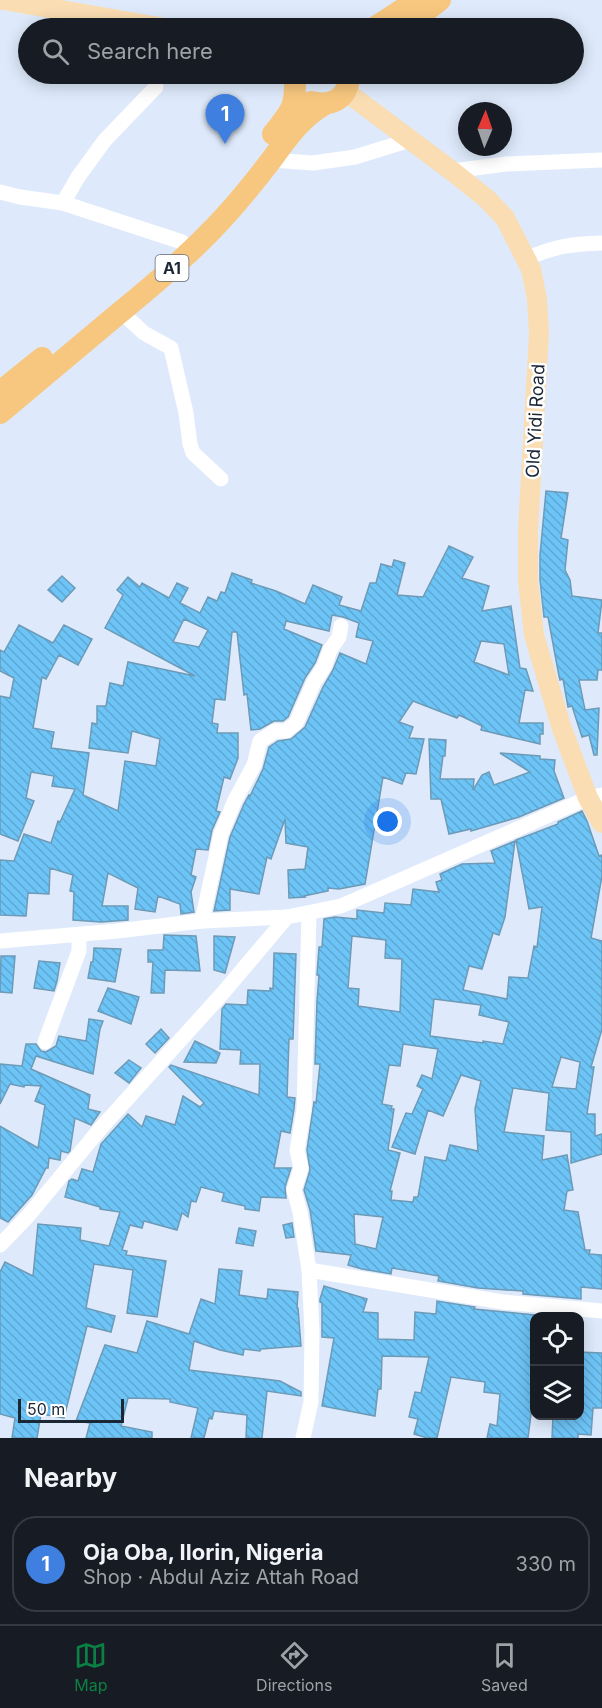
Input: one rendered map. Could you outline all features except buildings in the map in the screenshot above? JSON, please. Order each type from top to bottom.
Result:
[{"type":"highway","points":[[389,18],[417,0]]},
{"type":"highway","points":[[417,18],[440,0]]},
{"type":"highway","name":"A1","points":[[0,392],[143,276],[202,223],[292,109],[295,100],[295,84]]},
{"type":"highway","points":[[296,84],[302,96],[310,102],[324,104],[339,99],[345,84]]},
{"type":"highway","name":"A1","points":[[0,413],[164,276],[212,231],[271,160],[290,133],[313,111],[324,104]]},
{"type":"main road","points":[[3,0],[107,18]]},
{"type":"main road","name":"Old Yidi Road","points":[[354,84],[410,140],[487,199],[505,218],[531,269],[537,299],[539,334],[528,530],[528,581],[534,635],[561,726],[595,796],[602,823]]},
{"type":"street","points":[[63,203],[78,177],[105,140],[156,87]]},
{"type":"street","points":[[271,160],[324,162],[355,157],[410,140]]},
{"type":"street","points":[[452,171],[506,164],[602,160]]},
{"type":"street","points":[[0,192],[63,203],[182,242]]},
{"type":"street","points":[[526,259],[546,250],[573,244],[602,243]]},
{"type":"street","points":[[121,312],[144,333],[171,348],[193,453],[221,479]]},
{"type":"street","points":[[202,921],[221,834],[235,800],[254,765],[260,741],[275,731],[286,731],[296,723],[314,682],[339,636],[341,626]]},
{"type":"street","points":[[0,941],[202,921],[309,914],[341,906],[595,796]]},
{"type":"street","points":[[303,1438],[312,1402],[312,1332],[309,1270],[300,1212],[294,1190],[301,1168],[297,1150],[304,1110],[309,914]]},
{"type":"street","points":[[0,1245],[28,1216],[100,1129],[222,994],[287,917]]},
{"type":"street","points":[[45,1042],[79,951],[79,934]]},
{"type":"street","points":[[309,1270],[502,1302],[602,1311]]},
{"type":"place","name":"Oja Oba, Ilorin, Nigeria","points":[[225,144]]}]
